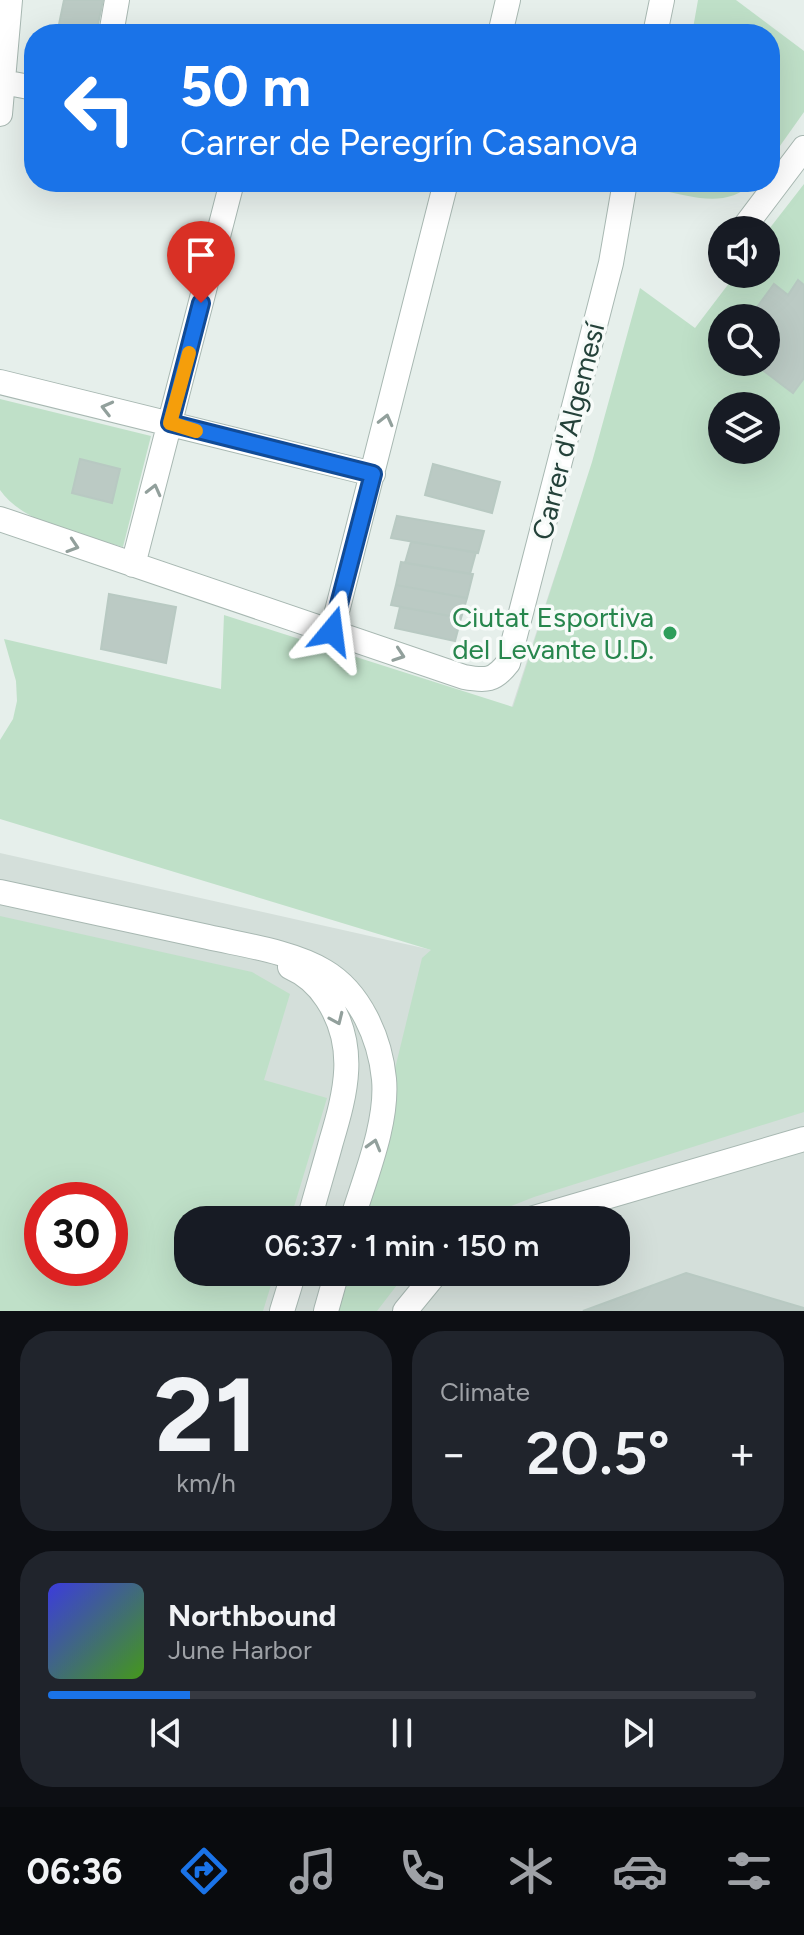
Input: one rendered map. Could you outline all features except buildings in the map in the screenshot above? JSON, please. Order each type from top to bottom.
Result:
[{"type":"street","points":[[0,114],[10,0]]},
{"type":"street","points":[[113,24],[117,0]]},
{"type":"street","points":[[502,24],[508,0]]},
{"type":"street","points":[[657,24],[662,0]]},
{"type":"street","points":[[3,82],[24,86]]},
{"type":"street","points":[[780,180],[804,148]]},
{"type":"street","points":[[133,565],[229,192]]},
{"type":"street","points":[[0,519],[332,631],[444,192]]},
{"type":"street","name":"Carrer d'Algemesí","points":[[332,631],[464,677],[482,680],[498,676],[508,663],[611,263],[623,192]]},
{"type":"street","points":[[753,216],[771,192]]},
{"type":"street","points":[[0,382],[373,474]]},
{"type":"street","points":[[0,892],[233,943],[306,962],[327,972],[356,1002],[367,1019],[381,1059],[382,1119],[356,1206]]},
{"type":"street","points":[[233,943],[298,971],[311,980],[331,1005],[346,1043],[346,1090],[313,1206]]},
{"type":"street","points":[[575,1206],[804,1139]]},
{"type":"street","points":[[282,1311],[290,1286]]},
{"type":"street","points":[[326,1311],[333,1286]]},
{"type":"street","points":[[405,1311],[426,1286]]},
{"type":"shaded area","points":[[560,560],[804,742],[804,1311],[0,1311],[0,853],[432,950]]},
{"type":"green space","points":[[698,0],[736,0],[768,24],[694,24]]},
{"type":"green space","points":[[780,33],[804,51],[804,112],[780,146]]},
{"type":"green space","name":"Ciutat Esportiva del Levante U.D.","points":[[804,184],[804,1112],[511,1206],[361,1206],[422,958],[431,950],[0,819],[0,740],[13,719],[17,701],[16,681],[4,639],[221,689],[224,615],[513,707],[592,462],[640,288],[695,328],[708,311],[708,376],[780,376],[780,304],[713,304],[725,288],[780,288],[779,216]]},
{"type":"green space","points":[[670,192],[739,192],[721,198],[698,198]]},
{"type":"green space","points":[[0,399],[151,436],[123,547],[39,520],[10,502],[0,490]]},
{"type":"green space","points":[[0,916],[252,972],[290,994],[264,1080],[327,1098],[294,1206],[174,1206],[174,1286],[271,1286],[263,1311],[0,1311]]},
{"type":"green space","points":[[342,1286],[396,1286],[377,1311],[336,1311]]},
{"type":"slow traffic","points":[[189,353],[170,423],[196,431]]},
{"type":"place","name":"Ciutat Esportiva del Levante U.D.","points":[[670,633]]},
{"type":"route","points":[[201,303],[170,423],[373,474],[332,631]]}]
